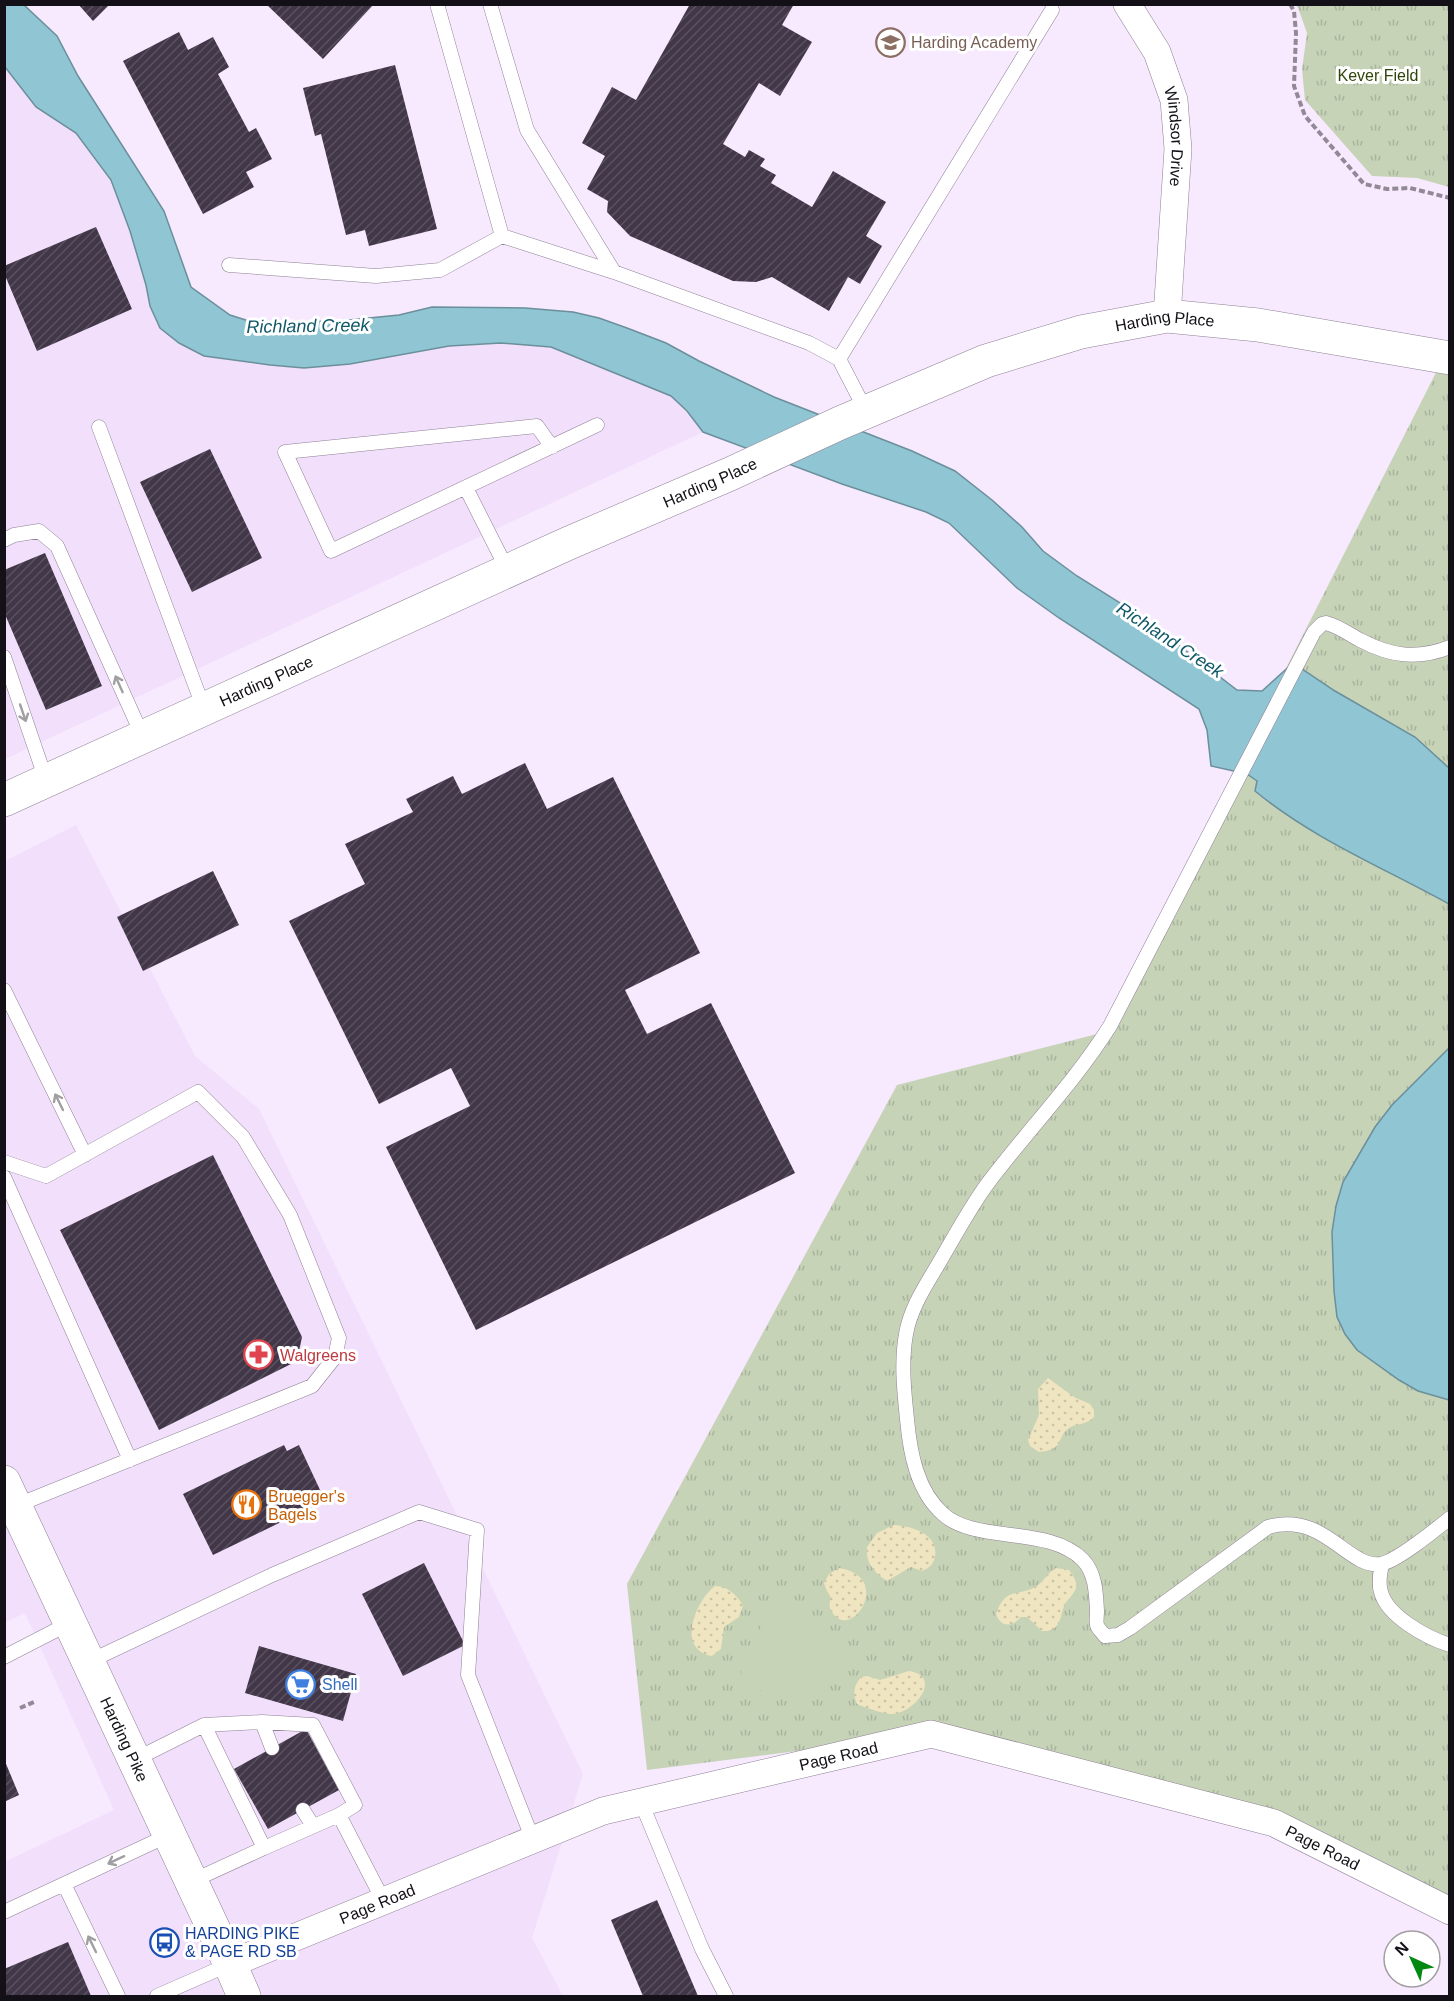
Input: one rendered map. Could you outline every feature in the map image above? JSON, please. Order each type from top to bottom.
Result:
[{"type":"main road","name":"Harding Place","points":[[4,800],[508,571],[730,474],[853,417],[986,361],[1081,332],[1167,316],[1258,325],[1449,358]]},
{"type":"main road","name":"Harding Pike","points":[[10,1494],[244,1996]]},
{"type":"street","name":"Windsor Drive","points":[[1127,4],[1157,52],[1174,100],[1178,149],[1167,316]]},
{"type":"street","name":"Page Road","points":[[230,1964],[603,1811],[931,1734],[1274,1823],[1449,1911]]},
{"type":"lane","points":[[437,4],[502,236]]},
{"type":"lane","points":[[490,4],[527,130],[614,272]]},
{"type":"lane","points":[[853,417],[839,359],[1052,10]]},
{"type":"lane","points":[[229,265],[376,276],[440,270],[502,236],[614,272],[808,343],[839,359]]},
{"type":"lane","points":[[552,447],[537,426],[285,452],[331,551],[466,488],[552,447],[597,425]]},
{"type":"lane","points":[[99,428],[204,709]]},
{"type":"lane","points":[[466,488],[508,571]]},
{"type":"lane","points":[[4,540],[14,534],[39,531],[57,546],[143,737]]},
{"type":"lane","points":[[1449,647],[1420,656],[1402,655],[1373,646],[1326,623],[1314,633],[1110,1026],[1081,1070],[986,1186],[916,1302],[906,1334],[903,1369],[903,1388],[911,1450],[921,1484],[944,1515],[955,1522],[976,1529],[1050,1542],[1084,1561],[1095,1584],[1097,1625],[1105,1636],[1118,1635],[1130,1628],[1268,1527],[1280,1523],[1311,1528],[1324,1534],[1363,1561],[1382,1564],[1449,1518]]},
{"type":"lane","points":[[4,657],[47,781]]},
{"type":"lane","points":[[4,990],[85,1155]]},
{"type":"lane","points":[[4,1162],[46,1176],[198,1092],[243,1137],[290,1215],[339,1338],[335,1357],[312,1386],[130,1460],[10,1494]]},
{"type":"lane","points":[[4,1177],[130,1460]]},
{"type":"lane","points":[[88,1662],[272,1575],[419,1512],[477,1530],[468,1676],[533,1840]]},
{"type":"lane","points":[[1382,1564],[1380,1591],[1391,1609],[1420,1631],[1449,1645]]},
{"type":"lane","points":[[4,1657],[70,1623]]},
{"type":"lane","points":[[134,1760],[204,1725],[262,1722],[313,1725],[355,1805],[339,1815],[191,1881]]},
{"type":"lane","points":[[262,1722],[272,1748]]},
{"type":"lane","points":[[204,1725],[264,1848]]},
{"type":"lane","points":[[641,1802],[702,1949],[726,1996]]},
{"type":"lane","points":[[303,1810],[313,1826]]},
{"type":"lane","points":[[339,1815],[383,1900]]},
{"type":"lane","points":[[4,1912],[169,1835]]},
{"type":"lane","points":[[64,1884],[118,1996]]},
{"type":"lane","points":[[157,1996],[230,1964]]},
{"type":"path","points":[[1290,4],[1294,11],[1296,33],[1294,86],[1305,116],[1364,184],[1387,189],[1410,188],[1449,198]]},
{"type":"path","points":[[20,1708],[34,1702]]},
{"type":"shaded area","points":[[4,67],[36,107],[76,133],[111,180],[130,231],[150,306],[160,328],[179,343],[204,356],[304,368],[350,364],[449,346],[501,343],[551,347],[671,396],[687,411],[703,432],[5,759]]},
{"type":"shaded area","points":[[76,825],[195,1056],[259,1109],[583,1774],[532,1938],[563,1996],[5,1996],[4,1862],[114,1810],[25,1613],[4,1623],[5,861]]},
{"type":"green space","name":"Kever Field","points":[[1297,5],[1449,5],[1449,187],[1417,178],[1372,176],[1305,100],[1302,69],[1307,33]]},
{"type":"green space","points":[[1449,347],[1449,1911],[1274,1823],[931,1734],[647,1770],[627,1584],[897,1085],[1101,1033]]},
{"type":"green space","points":[[782,1594],[793,1597],[839,1651],[845,1668],[839,1680],[803,1691],[775,1692],[750,1687],[742,1680],[741,1669],[744,1657],[761,1627],[771,1602]]},
{"type":"sand","points":[[1048,1378],[1074,1397],[1090,1404],[1094,1410],[1094,1417],[1064,1432],[1053,1449],[1039,1452],[1030,1446],[1028,1440],[1039,1415],[1038,1389]]},
{"type":"sand","points":[[894,1525],[909,1527],[929,1537],[933,1542],[935,1557],[932,1564],[922,1571],[911,1567],[887,1581],[871,1567],[867,1558],[867,1547],[877,1533]]},
{"type":"sand","points":[[839,1568],[856,1574],[864,1583],[866,1595],[863,1606],[856,1615],[848,1620],[839,1619],[831,1610],[830,1596],[824,1583],[829,1574]]},
{"type":"sand","points":[[1056,1568],[1069,1570],[1076,1588],[1065,1604],[1059,1623],[1053,1629],[1042,1631],[1027,1617],[1021,1617],[1010,1624],[1004,1624],[998,1619],[996,1614],[1004,1599],[1038,1585]]},
{"type":"sand","points":[[715,1586],[731,1592],[743,1605],[739,1617],[724,1627],[721,1649],[712,1656],[701,1652],[694,1644],[692,1624],[701,1602]]},
{"type":"sand","points":[[909,1671],[919,1674],[925,1686],[917,1701],[910,1707],[902,1712],[890,1714],[857,1704],[855,1690],[861,1677],[867,1676],[880,1680]]},
{"type":"water","name":"Richland Creek","points":[[5,5],[24,5],[57,36],[78,76],[164,211],[191,287],[230,315],[252,322],[285,323],[399,315],[432,307],[525,308],[573,312],[599,318],[666,343],[774,397],[912,451],[955,471],[1022,527],[1043,551],[1077,576],[1141,616],[1237,690],[1262,691],[1293,663],[1335,691],[1415,737],[1449,768],[1449,904],[1349,852],[1301,824],[1255,791],[1257,781],[1247,774],[1211,766],[1207,730],[1199,709],[1017,588],[949,523],[926,512],[842,484],[703,432],[687,411],[671,396],[551,347],[501,343],[449,346],[350,364],[304,368],[204,356],[179,343],[160,328],[150,306],[130,231],[111,180],[76,133],[36,107],[5,67]]},
{"type":"water","points":[[1449,1048],[1449,1400],[1418,1391],[1399,1380],[1357,1350],[1345,1334],[1337,1317],[1332,1232],[1343,1182],[1375,1127],[1392,1105]]},
{"type":"building","points":[[78,4],[110,4],[93,21]]},
{"type":"building","points":[[266,4],[374,4],[323,59]]},
{"type":"building","points":[[690,4],[794,4],[782,25],[812,42],[780,96],[759,83],[723,144],[745,157],[749,150],[765,159],[760,166],[776,175],[771,183],[812,207],[833,171],[886,202],[866,236],[882,246],[860,284],[848,277],[829,311],[772,277],[756,282],[733,281],[630,236],[607,212],[608,201],[587,189],[605,156],[582,143],[612,87],[636,100]]},
{"type":"building","points":[[179,32],[188,50],[213,37],[229,67],[218,74],[249,132],[256,128],[272,159],[246,172],[254,187],[203,214],[123,61]]},
{"type":"building","points":[[395,65],[437,229],[369,246],[365,230],[346,235],[321,134],[315,136],[303,88]]},
{"type":"building","points":[[96,227],[132,309],[37,351],[4,273],[4,266]]},
{"type":"building","points":[[210,449],[262,558],[192,592],[140,482]]},
{"type":"building","points":[[45,553],[102,686],[46,710],[4,612],[4,570]]},
{"type":"building","points":[[525,763],[547,809],[613,777],[700,953],[625,990],[647,1034],[711,1003],[795,1173],[476,1330],[386,1147],[470,1106],[451,1068],[379,1104],[289,921],[365,884],[345,844],[413,812],[406,799],[453,776],[462,794]]},
{"type":"building","points":[[213,871],[239,925],[143,971],[117,917]]},
{"type":"building","name":"Walgreens","points":[[213,1155],[302,1337],[297,1361],[159,1430],[60,1230]]},
{"type":"building","name":"Bruegger's Bagels","points":[[284,1445],[287,1451],[299,1445],[321,1492],[305,1500],[304,1511],[213,1555],[183,1494]]},
{"type":"building","points":[[424,1563],[465,1645],[403,1676],[362,1594]]},
{"type":"building","name":"Shell","points":[[259,1646],[356,1674],[343,1721],[245,1693]]},
{"type":"building","name":"Shell","points":[[306,1729],[339,1790],[268,1829],[234,1769]]},
{"type":"building","points":[[4,1759],[19,1795],[4,1802]]},
{"type":"building","points":[[657,1900],[698,1996],[643,1996],[611,1920]]},
{"type":"building","points":[[68,1942],[91,1996],[4,1996],[4,1969]]},
{"type":"place","name":"Harding Academy","points":[[890,42]]},
{"type":"place","name":"Walgreens","points":[[259,1355]]},
{"type":"place","name":"Bruegger's Bagels","points":[[247,1505]]},
{"type":"place","name":"Shell","points":[[301,1684]]},
{"type":"place","name":"HARDING PIKE & PAGE RD SB","points":[[164,1942]]}]
